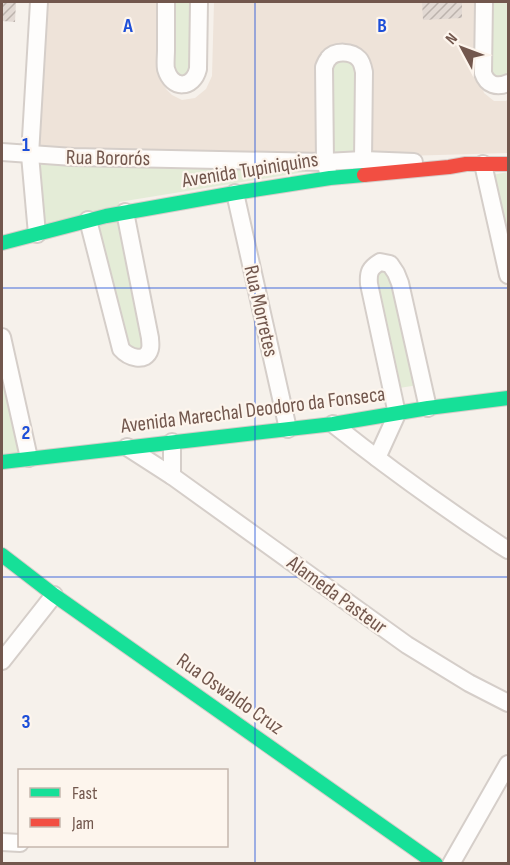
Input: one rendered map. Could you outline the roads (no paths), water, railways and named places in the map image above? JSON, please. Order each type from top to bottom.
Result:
[{"type":"street","points":[[37,234],[30,155],[39,2]]},
{"type":"street","points":[[166,2],[166,69],[172,80],[184,85],[193,80],[198,69],[199,2]]},
{"type":"street","points":[[484,2],[483,73],[485,79],[490,83],[501,85],[508,83]]},
{"type":"street","points":[[330,178],[325,162],[324,68],[327,59],[335,53],[357,56],[362,63],[364,72],[363,160]]},
{"type":"street","name":"Rua Bororós","points":[[2,152],[30,155],[474,164]]},
{"type":"street","points":[[474,164],[508,274]]},
{"type":"street","name":"Avenida Tupiniquins","points":[[2,243],[125,212],[330,178],[474,164],[508,164]]},
{"type":"street","name":"Rua Morretes","points":[[235,193],[288,429]]},
{"type":"street","points":[[88,220],[121,349],[131,357],[138,358],[150,351],[150,338],[125,212]]},
{"type":"street","points":[[377,458],[397,414],[369,284],[368,274],[372,266],[380,262],[390,264],[400,283],[428,408]]},
{"type":"street","points":[[2,337],[29,458]]},
{"type":"street","name":"Avenida Marechal Deodoro da Fonseca","points":[[2,462],[333,424],[428,408],[508,398]]},
{"type":"street","points":[[333,424],[444,507],[508,550]]},
{"type":"street","points":[[172,442],[172,476]]},
{"type":"street","name":"Alameda Pasteur","points":[[127,447],[172,476],[407,645],[469,683],[508,703]]},
{"type":"street","name":"Rua Oswaldo Cruz","points":[[2,555],[54,595],[436,864]]},
{"type":"street","points":[[2,661],[54,595]]},
{"type":"street","points":[[452,864],[508,764]]},
{"type":"street","points":[[2,842],[18,843]]}]
